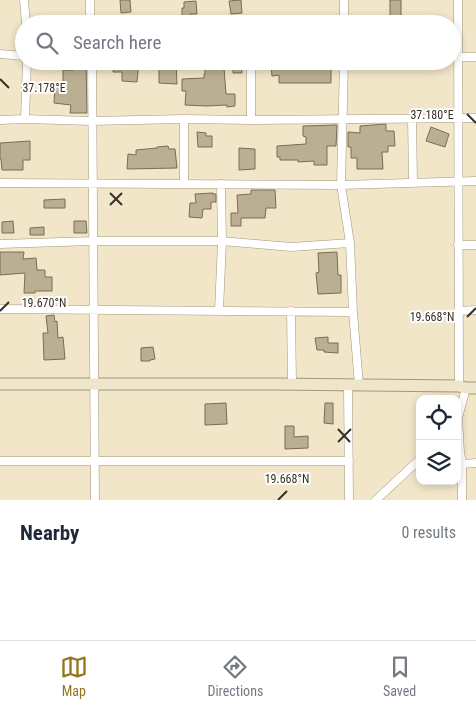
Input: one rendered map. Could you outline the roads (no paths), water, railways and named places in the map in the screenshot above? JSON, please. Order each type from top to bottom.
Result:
[{"type":"street","points":[[24,0],[25,15]]},
{"type":"street","points":[[90,0],[90,15]]},
{"type":"street","points":[[344,0],[344,15]]},
{"type":"street","points":[[457,15],[458,0]]},
{"type":"street","points":[[0,54],[15,55]]},
{"type":"street","points":[[461,57],[476,57]]},
{"type":"street","points":[[25,119],[27,70]]},
{"type":"street","points":[[92,70],[94,500]]},
{"type":"street","points":[[251,70],[251,120]]},
{"type":"street","points":[[344,70],[341,185],[350,243],[354,385],[349,461],[349,500]]},
{"type":"street","points":[[456,70],[458,118],[458,311],[467,388],[461,408]]},
{"type":"street","points":[[0,120],[476,118]]},
{"type":"street","points":[[184,119],[184,184]]},
{"type":"street","points":[[412,119],[413,182]]},
{"type":"street","points":[[0,182],[341,185],[476,181]]},
{"type":"street","points":[[219,311],[222,241],[221,184]]},
{"type":"street","points":[[0,244],[93,241],[222,241],[291,247],[350,243]]},
{"type":"street","points":[[458,245],[476,245]]},
{"type":"street","points":[[0,309],[353,312]]},
{"type":"street","points":[[458,311],[476,310]]},
{"type":"street","points":[[291,311],[292,384]]},
{"type":"street","points":[[0,384],[292,384],[467,388]]},
{"type":"street","points":[[459,440],[462,464],[462,500]]},
{"type":"street","points":[[0,461],[349,461]]},
{"type":"street","points":[[376,500],[416,463]]},
{"type":"street","points":[[462,464],[476,464]]}]
